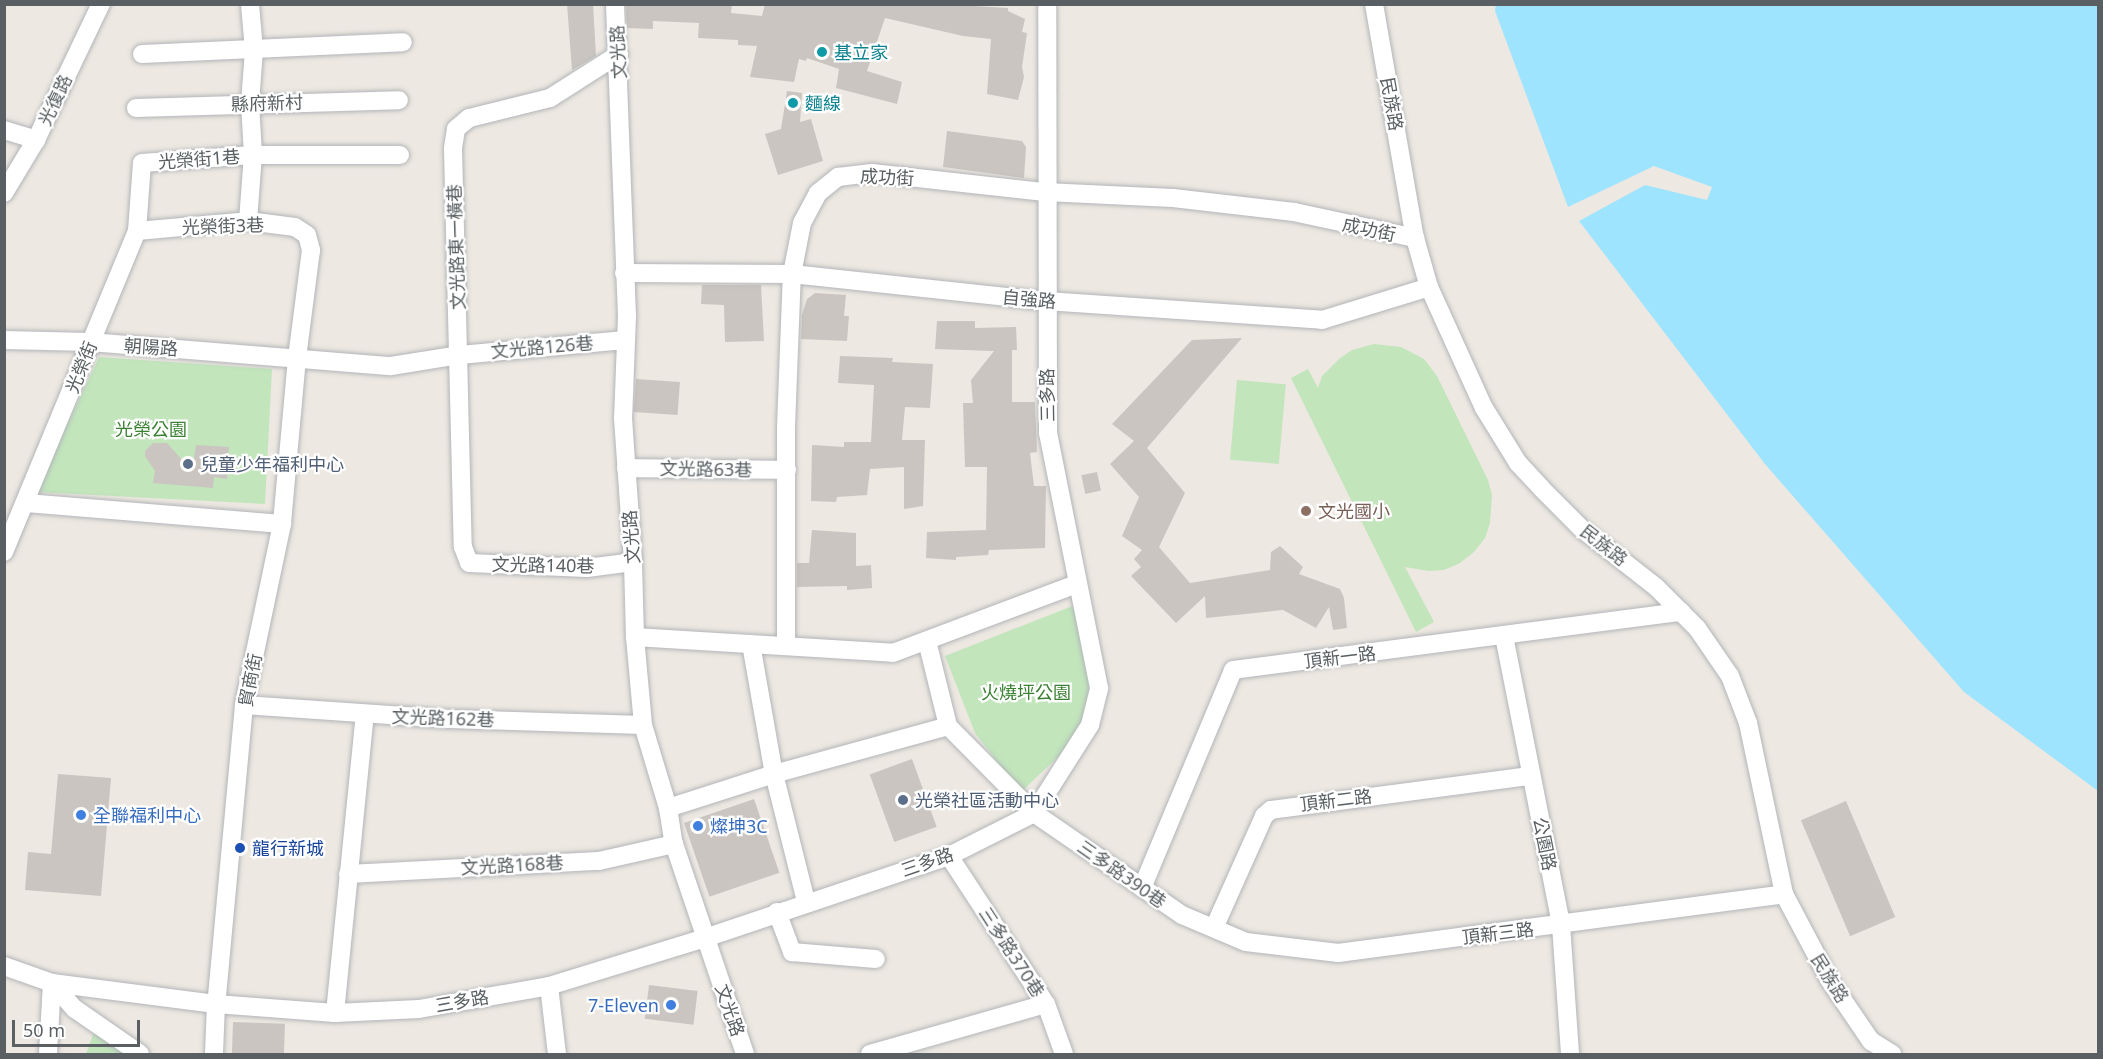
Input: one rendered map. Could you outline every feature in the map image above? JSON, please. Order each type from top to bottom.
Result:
[{"type":"street","name":"光復路","points":[[4,193],[36,140],[101,4]]},
{"type":"street","points":[[248,222],[253,155],[250,103],[254,50],[250,4]]},
{"type":"street","name":"文光路","points":[[615,4],[619,54],[627,316],[623,418],[633,562],[635,637],[643,725],[668,808],[674,844],[745,1054]]},
{"type":"street","name":"三多路","points":[[4,966],[52,982],[216,1004],[335,1013],[419,1009],[549,986],[705,938],[949,855],[1034,813],[1090,725],[1099,688],[1048,433],[1045,192],[1047,4]]},
{"type":"street","name":"民族路","points":[[1374,4],[1415,238],[1429,287],[1484,408],[1518,463],[1567,515],[1656,587],[1712,647],[1738,693],[1755,753],[1784,894],[1830,981],[1872,1048],[1892,1054]]},
{"type":"street","points":[[142,54],[403,42]]},
{"type":"street","name":"文光路東一橫巷","points":[[463,547],[460,355],[453,149],[456,129],[469,118],[550,98],[619,54]]},
{"type":"street","name":"縣府新村","points":[[135,108],[399,99]]},
{"type":"street","points":[[4,130],[36,140]]},
{"type":"street","points":[[253,155],[400,155]]},
{"type":"street","name":"光榮街1巷","points":[[137,231],[142,163],[253,155]]},
{"type":"street","name":"成功街","points":[[786,646],[787,470],[792,274],[802,223],[818,193],[838,177],[872,173],[1045,192],[1173,198],[1294,212],[1415,238]]},
{"type":"street","name":"光榮街3巷","points":[[137,231],[248,222],[295,227],[307,235]]},
{"type":"street","name":"光榮街","points":[[4,552],[137,231]]},
{"type":"street","name":"貿商街","points":[[214,1054],[216,1004],[243,705],[282,524],[297,358],[311,250],[307,235]]},
{"type":"street","name":"自強路","points":[[624,273],[792,274],[1046,302],[1322,320],[1429,287]]},
{"type":"street","name":"朝陽路","points":[[4,340],[90,342],[297,358]]},
{"type":"street","name":"文光路126巷","points":[[460,355],[625,340]]},
{"type":"street","points":[[297,358],[391,366],[460,355]]},
{"type":"street","name":"文光路63巷","points":[[626,468],[787,470]]},
{"type":"street","points":[[26,503],[282,524]]},
{"type":"street","name":"文光路140巷","points":[[463,547],[470,563],[587,568],[633,562]]},
{"type":"street","points":[[635,637],[893,653],[1077,584]]},
{"type":"street","name":"頂新一路","points":[[1142,888],[1233,670],[1681,612]]},
{"type":"street","name":"公園路","points":[[1504,636],[1560,925],[1570,1054]]},
{"type":"street","points":[[668,808],[774,774],[948,726],[927,641]]},
{"type":"street","points":[[752,644],[774,774],[806,902]]},
{"type":"street","name":"文光路162巷","points":[[243,705],[365,715],[643,725]]},
{"type":"street","points":[[335,1013],[365,715]]},
{"type":"street","name":"三多路390巷","points":[[948,726],[1034,813],[1182,915],[1214,928]]},
{"type":"street","name":"頂新二路","points":[[1214,928],[1264,816],[1271,810],[1531,776]]},
{"type":"street","name":"文光路168巷","points":[[348,874],[599,861],[674,844]]},
{"type":"street","name":"三多路370巷","points":[[949,855],[1046,1004],[1064,1054]]},
{"type":"street","name":"頂新三路","points":[[1214,928],[1246,942],[1338,953],[1784,894]]},
{"type":"street","points":[[777,912],[792,952],[876,959]]},
{"type":"street","points":[[48,1054],[52,982]]},
{"type":"street","points":[[52,982],[75,1009],[141,1054]]},
{"type":"street","points":[[549,986],[556,1054]]},
{"type":"street","points":[[870,1054],[921,1047],[1046,1004]]},
{"type":"green space","points":[[1374,344],[1401,347],[1424,359],[1437,376],[1488,480],[1492,495],[1490,523],[1485,538],[1474,552],[1460,563],[1444,570],[1429,571],[1405,567],[1434,622],[1416,632],[1291,378],[1308,369],[1318,388],[1322,376],[1339,359],[1352,350]]},
{"type":"green space","name":"光榮公園","points":[[99,357],[272,369],[265,504],[36,492]]},
{"type":"green space","points":[[1237,380],[1286,384],[1279,464],[1230,460]]},
{"type":"green space","name":"火燒坪公園","points":[[1075,605],[1091,683],[1078,738],[1021,792],[975,733],[945,656]]},
{"type":"green space","points":[[96,1026],[134,1054],[86,1054]]},
{"type":"water","points":[[1496,4],[2098,5],[2098,791],[1964,692],[1765,464],[1579,221],[1645,185],[1707,200],[1712,187],[1654,166],[1568,207],[1495,11]]},
{"type":"building","points":[[567,4],[593,4],[596,56],[572,70]]},
{"type":"building","points":[[626,4],[732,4],[731,13],[762,16],[765,4],[941,4],[1008,8],[1008,11],[1025,19],[1022,32],[1027,33],[1022,67],[1024,77],[1018,100],[987,94],[991,39],[963,36],[885,18],[867,71],[902,82],[897,104],[836,88],[839,69],[807,58],[806,61],[799,59],[794,82],[750,77],[757,46],[738,45],[738,40],[698,38],[699,23],[653,21],[653,29],[627,28]]},
{"type":"building","points":[[787,91],[802,93],[800,122],[811,119],[823,161],[778,175],[765,134],[781,129]]},
{"type":"building","points":[[947,131],[1022,141],[1026,147],[1024,178],[943,167]]},
{"type":"building","points":[[702,285],[761,285],[764,341],[725,342],[724,305],[701,304]]},
{"type":"building","points":[[815,293],[846,295],[844,316],[849,316],[847,341],[801,339],[802,315],[807,299]]},
{"type":"building","points":[[937,321],[975,321],[975,328],[1016,327],[1017,350],[1012,350],[1012,402],[1035,402],[1037,452],[1030,453],[1034,486],[1046,486],[1045,548],[989,550],[988,555],[956,557],[956,560],[926,558],[927,532],[986,530],[987,467],[965,467],[963,403],[973,403],[971,380],[994,351],[935,349]]},
{"type":"building","points":[[1242,338],[1147,448],[1185,493],[1159,547],[1190,583],[1270,570],[1271,552],[1280,546],[1303,567],[1299,574],[1340,589],[1344,598],[1347,628],[1333,630],[1329,607],[1316,628],[1283,610],[1206,618],[1205,596],[1176,623],[1131,576],[1141,567],[1134,559],[1142,550],[1122,536],[1139,497],[1110,464],[1134,441],[1112,424],[1192,340]]},
{"type":"building","points":[[840,356],[893,358],[892,362],[933,364],[930,408],[905,407],[902,440],[925,440],[923,506],[904,509],[904,467],[870,469],[867,495],[837,497],[836,502],[811,501],[812,445],[844,447],[844,442],[871,442],[874,385],[838,383]]},
{"type":"building","points":[[636,379],[680,382],[678,415],[634,412]]},
{"type":"building","name":"兒童少年福利中心","points":[[153,443],[167,443],[192,471],[196,445],[229,447],[227,479],[214,477],[213,488],[153,483],[155,471],[145,456],[145,451]]},
{"type":"building","points":[[1097,472],[1101,491],[1085,494],[1081,475]]},
{"type":"building","points":[[812,530],[856,533],[856,566],[871,565],[872,588],[847,590],[847,586],[797,587],[797,563],[809,563]]},
{"type":"building","name":"光榮社區活動中心","points":[[912,759],[937,827],[894,842],[870,774]]},
{"type":"building","name":"全聯福利中心","points":[[58,774],[111,778],[101,896],[25,890],[28,852],[51,854]]},
{"type":"building","points":[[754,799],[779,873],[709,897],[684,823]]},
{"type":"building","points":[[1846,801],[1895,917],[1850,936],[1801,820]]},
{"type":"building","name":"7-Eleven","points":[[649,985],[698,991],[693,1025],[645,1019]]},
{"type":"building","points":[[233,1022],[285,1024],[284,1054],[232,1054]]},
{"type":"place","name":"基立家","points":[[822,52]]},
{"type":"place","name":"麵線","points":[[793,103]]},
{"type":"place","name":"兒童少年福利中心","points":[[188,464]]},
{"type":"place","name":"文光國小","points":[[1306,511]]},
{"type":"place","name":"光榮社區活動中心","points":[[903,800]]},
{"type":"place","name":"全聯福利中心","points":[[81,815]]},
{"type":"place","name":"燦坤3C","points":[[698,826]]},
{"type":"place","name":"龍行新城","points":[[240,848]]},
{"type":"place","name":"7-Eleven","points":[[671,1005]]}]
